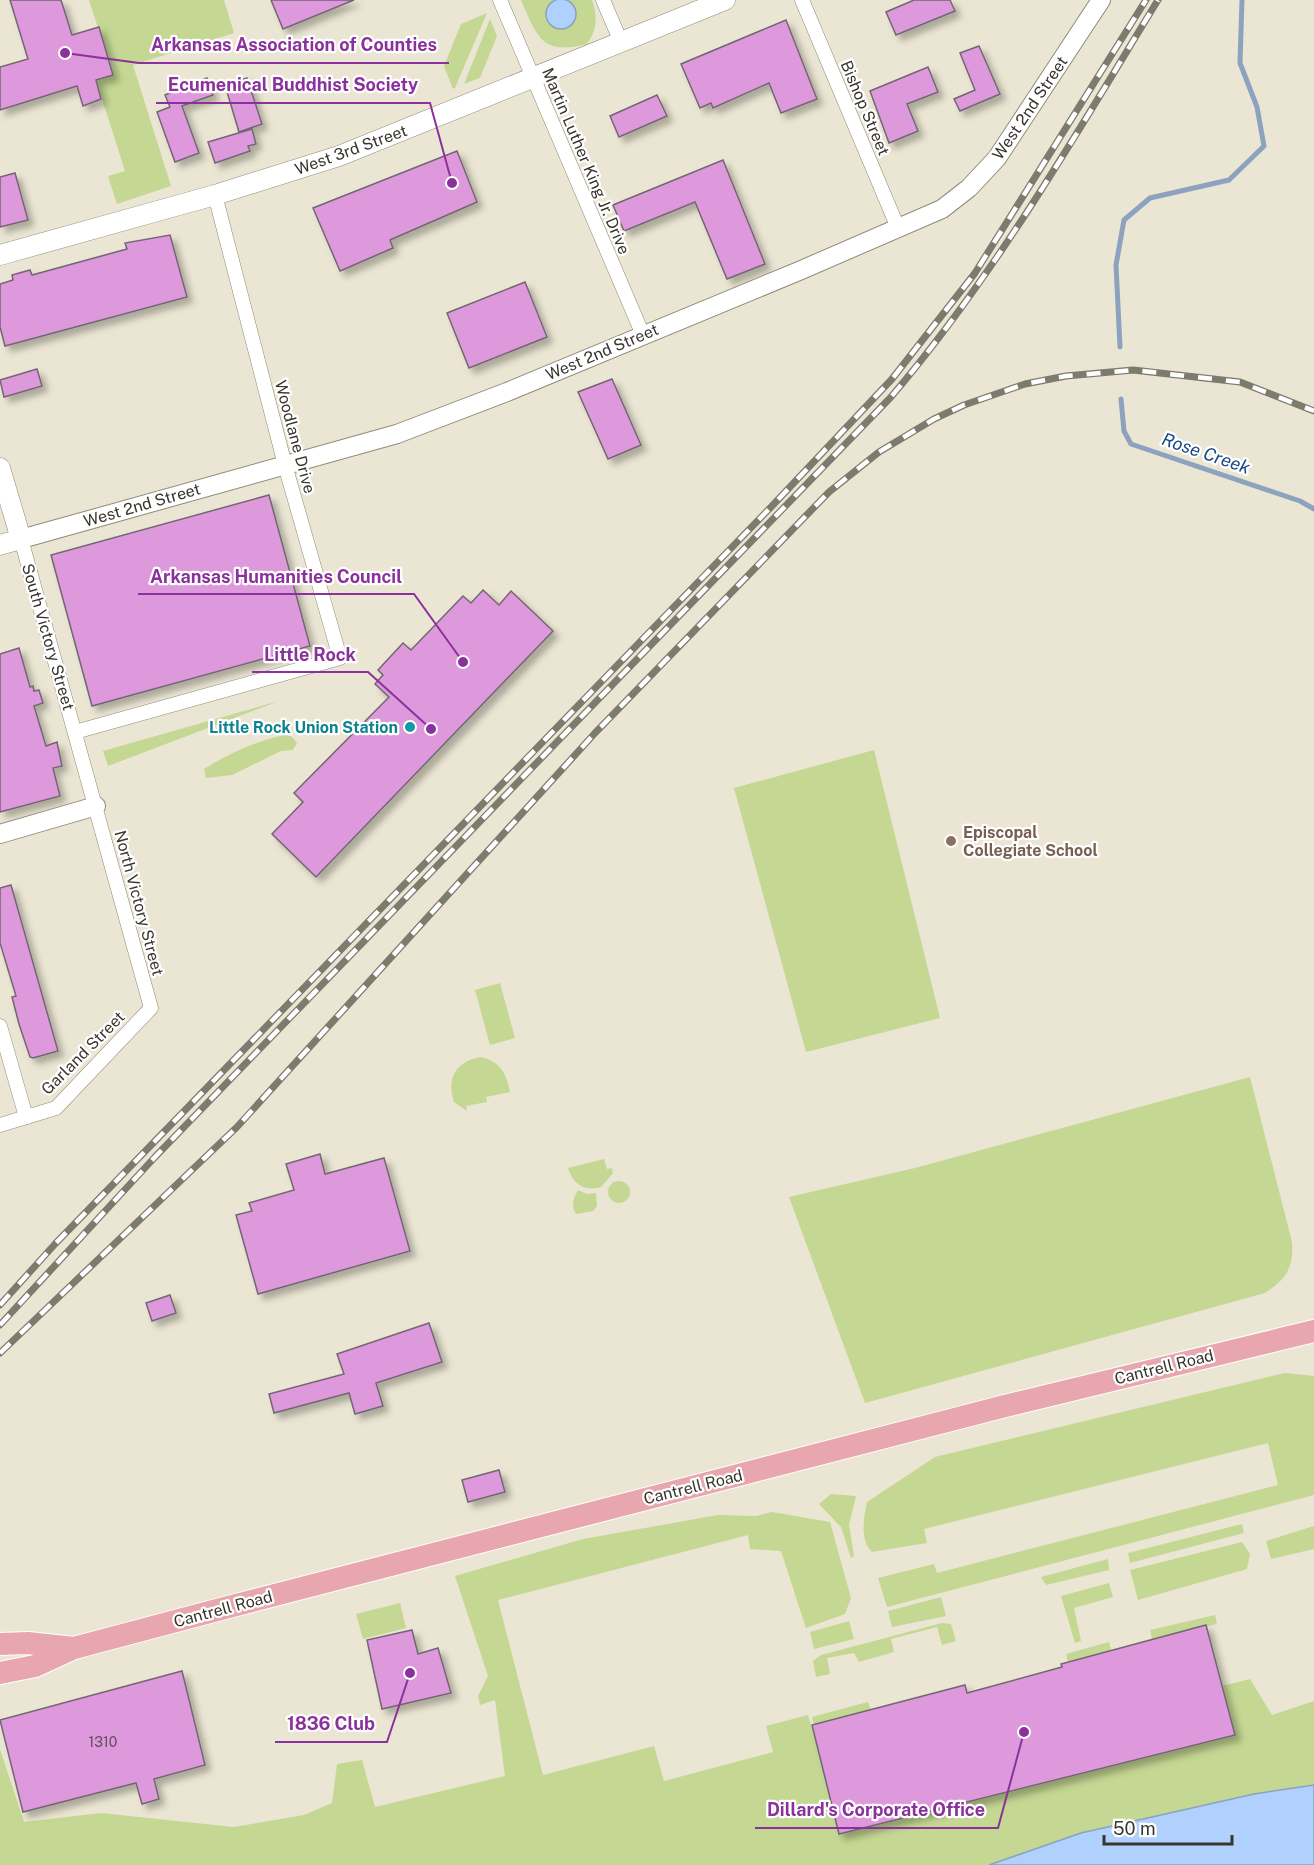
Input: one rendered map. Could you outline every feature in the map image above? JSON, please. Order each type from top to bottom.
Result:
[{"type":"main road","name":"West 3rd Street","points":[[0,255],[215,195],[339,156],[533,80],[725,0]]},
{"type":"main road","name":"South Victory Street","points":[[0,468],[21,539]]},
{"type":"main road","name":"West 2nd Street","points":[[0,545],[21,539]]},
{"type":"main road","name":"Cantrell Road","points":[[74,1648],[1005,1406],[1314,1330]]},
{"type":"main road","points":[[0,1644],[28,1643],[74,1648]]},
{"type":"main road","points":[[0,1673],[13,1672],[35,1665],[74,1648]]},
{"type":"street","name":"Martin Luther King Jr. Drive","points":[[500,0],[642,335]]},
{"type":"street","points":[[603,0],[621,42]]},
{"type":"street","name":"Bishop Street","points":[[802,0],[898,228]]},
{"type":"street","name":"West 2nd Street","points":[[21,539],[374,441],[426,423],[942,209],[983,174],[1014,133],[1101,0]]},
{"type":"street","name":"Woodlane Drive","points":[[75,732],[340,658],[285,465],[215,195]]},
{"type":"street","name":"South Victory Street","points":[[21,539],[96,806]]},
{"type":"street","points":[[0,834],[96,806]]},
{"type":"street","name":"North Victory Street","points":[[96,806],[151,1008]]},
{"type":"street","name":"Garland Street","points":[[0,1125],[56,1108],[151,1008]]},
{"type":"street","points":[[0,1026],[26,1117]]},
{"type":"green space","points":[[89,0],[224,0],[234,33],[133,65],[171,186],[117,204],[108,176],[125,171],[96,80],[113,74]]},
{"type":"green space","points":[[521,0],[592,0],[596,23],[593,34],[587,44],[572,47],[551,45],[537,33]]},
{"type":"green space","points":[[487,13],[453,89],[444,66],[461,24]]},
{"type":"green space","points":[[490,19],[497,36],[480,78],[464,84]]},
{"type":"green space","points":[[279,701],[108,766],[103,751]]},
{"type":"green space","points":[[284,735],[291,736],[297,743],[293,750],[281,751],[232,775],[206,778],[204,769],[223,758],[252,745]]},
{"type":"green space","points":[[874,750],[940,1018],[806,1052],[734,788]]},
{"type":"green space","points":[[500,983],[515,1038],[490,1045],[475,990]]},
{"type":"green space","points":[[481,1057],[502,1069],[510,1092],[486,1097],[487,1102],[466,1106],[467,1111],[454,1102],[452,1078],[465,1062]]},
{"type":"green space","points":[[1250,1077],[1292,1242],[1290,1266],[1278,1283],[1265,1293],[865,1403],[789,1197],[915,1168]]},
{"type":"green space","points":[[604,1159],[607,1169],[612,1168],[613,1173],[601,1187],[589,1188],[580,1185],[568,1168]]},
{"type":"green space","points":[[619,1181],[627,1184],[630,1192],[627,1200],[619,1203],[611,1200],[608,1192],[611,1184]]},
{"type":"green space","points":[[578,1190],[587,1194],[596,1193],[597,1206],[593,1211],[576,1214],[573,1202]]},
{"type":"green space","points":[[1285,1373],[1314,1376],[1314,1495],[887,1607],[878,1578],[934,1564],[937,1573],[1278,1485],[1268,1443],[924,1529],[927,1543],[872,1552],[864,1535],[867,1502],[935,1457]]},
{"type":"green space","points":[[831,1494],[856,1496],[849,1525],[854,1556],[851,1558],[841,1527],[819,1504]]},
{"type":"green space","points":[[772,1512],[830,1522],[851,1598],[845,1614],[806,1628],[781,1551],[750,1549],[748,1535],[498,1600],[543,1775],[654,1746],[664,1781],[773,1752],[766,1726],[808,1715],[843,1830],[1222,1686],[1250,1679],[1272,1715],[1314,1701],[1314,1787],[1081,1833],[989,1865],[0,1865],[0,1749],[24,1822],[101,1813],[234,1827],[304,1815],[332,1803],[337,1764],[362,1760],[375,1807],[505,1776],[495,1700],[480,1705],[478,1696],[488,1676],[455,1576],[583,1539],[718,1515],[756,1516]]},
{"type":"green space","points":[[1242,1524],[1244,1533],[1130,1563],[1128,1553]]},
{"type":"green space","points":[[1314,1526],[1314,1549],[1271,1559],[1266,1541]]},
{"type":"green space","points":[[1242,1542],[1250,1554],[1247,1569],[1138,1600],[1130,1570]]},
{"type":"green space","points":[[1108,1559],[1109,1570],[1046,1585],[1041,1577]]},
{"type":"green space","points":[[1109,1583],[1113,1597],[1074,1608],[1081,1641],[1075,1643],[1061,1596]]},
{"type":"green space","points":[[941,1597],[946,1616],[892,1627],[888,1611]]},
{"type":"green space","points":[[400,1603],[406,1628],[363,1639],[356,1614]]},
{"type":"green space","points":[[1215,1615],[1217,1624],[1152,1639],[1150,1630]]},
{"type":"green space","points":[[849,1621],[854,1639],[814,1649],[810,1632]]},
{"type":"green space","points":[[942,1623],[951,1624],[956,1641],[942,1645],[937,1627],[891,1639],[894,1652],[859,1662],[854,1653],[827,1658],[830,1674],[816,1677],[813,1661],[821,1655]]},
{"type":"green space","points":[[1109,1642],[1111,1650],[1068,1662],[1066,1654]]},
{"type":"green space","points":[[868,1702],[871,1710],[814,1726],[812,1717]]},
{"type":"water","points":[[561,-1],[572,3],[576,14],[572,25],[561,29],[550,25],[546,14],[550,3]]},
{"type":"water","points":[[1314,1785],[1314,1865],[989,1865],[1081,1833],[1254,1794]]},
{"type":"building","points":[[10,0],[61,0],[72,35],[99,27],[113,75],[96,80],[101,99],[83,106],[77,86],[0,110],[0,67],[28,59]]},
{"type":"building","points":[[271,0],[354,0],[283,29]]},
{"type":"building","points":[[914,0],[950,0],[955,11],[896,35],[886,12]]},
{"type":"building","points":[[786,20],[817,99],[781,113],[769,83],[713,108],[711,103],[700,108],[681,64]]},
{"type":"building","points":[[979,46],[1000,94],[960,111],[954,99],[975,90],[960,53]]},
{"type":"building","points":[[928,67],[938,92],[907,104],[918,131],[889,143],[870,91]]},
{"type":"building","points":[[207,78],[213,95],[182,106],[199,153],[175,162],[157,112],[170,107],[165,95]]},
{"type":"building","points":[[247,78],[262,124],[239,132],[225,85]]},
{"type":"building","points":[[657,95],[667,116],[619,137],[610,116]]},
{"type":"building","points":[[252,129],[256,144],[248,146],[250,151],[215,163],[208,142]]},
{"type":"building","points":[[457,151],[477,202],[390,240],[393,248],[340,271],[313,208]]},
{"type":"building","points":[[723,160],[765,264],[727,279],[695,202],[624,231],[613,205]]},
{"type":"building","points":[[15,173],[28,220],[0,227],[0,177]]},
{"type":"building","points":[[170,235],[187,297],[5,346],[0,327],[0,284],[13,280],[12,275],[30,270],[32,275],[127,249],[125,243]]},
{"type":"building","points":[[525,282],[547,337],[469,368],[447,313]]},
{"type":"building","points":[[37,369],[42,386],[4,397],[0,380]]},
{"type":"building","points":[[612,379],[641,445],[608,459],[578,392]]},
{"type":"building","points":[[269,495],[310,646],[92,706],[51,555]]},
{"type":"building","name":"Little Rock Union Station","points":[[483,590],[499,605],[511,591],[553,631],[316,877],[272,834],[303,802],[294,793],[389,697],[375,684],[383,675],[378,670],[403,643],[411,650],[463,596],[471,603]]},
{"type":"building","points":[[19,648],[30,687],[33,686],[34,691],[39,690],[43,703],[34,706],[46,746],[57,742],[62,766],[53,768],[60,796],[0,812],[0,654]]},
{"type":"building","points":[[11,885],[58,1051],[33,1058],[30,1057],[19,1024],[12,997],[16,996],[0,943],[0,888]]},
{"type":"building","points":[[320,1154],[325,1174],[384,1158],[410,1251],[258,1294],[236,1215],[252,1211],[249,1203],[294,1190],[286,1164]]},
{"type":"building","points":[[170,1295],[176,1313],[152,1321],[146,1303]]},
{"type":"building","points":[[429,1323],[442,1362],[376,1383],[383,1406],[355,1414],[349,1393],[274,1413],[269,1394],[344,1374],[337,1354]]},
{"type":"building","points":[[499,1470],[505,1492],[468,1502],[462,1480]]},
{"type":"building","points":[[1206,1625],[1235,1735],[839,1834],[812,1725],[965,1685],[967,1693],[1062,1667],[1061,1664]]},
{"type":"building","points":[[412,1630],[418,1654],[438,1648],[451,1693],[382,1709],[367,1640]]},
{"type":"building","points":[[182,1671],[205,1765],[154,1779],[159,1799],[142,1804],[136,1783],[23,1812],[0,1720]]},
{"type":"waterway","name":"Rose Creek","points":[[1120,347],[1116,265],[1124,220],[1150,198],[1229,180],[1264,146],[1257,107],[1240,63],[1242,0]]},
{"type":"waterway","name":"Rose Creek","points":[[1121,399],[1124,431],[1131,444],[1300,501],[1314,509]]},
{"type":"railway","points":[[0,1305],[55,1244],[772,506],[892,379],[975,273],[1146,0]]},
{"type":"railway","points":[[0,1325],[155,1157],[891,397],[965,303],[999,254],[1158,0]]},
{"type":"railway","points":[[0,1353],[237,1127],[595,733],[829,492],[879,452],[934,419],[964,405],[1025,384],[1066,376],[1133,370],[1240,382],[1314,411]]},
{"type":"place","name":"Arkansas Association of Counties","points":[[65,53]]},
{"type":"place","name":"Ecumenical Buddhist Society","points":[[452,183]]},
{"type":"place","name":"Arkansas Humanities Council","points":[[463,662]]},
{"type":"place","name":"Little Rock Union Station","points":[[410,727]]},
{"type":"place","name":"Little Rock","points":[[431,729]]},
{"type":"place","name":"Episcopal Collegiate School","points":[[951,841]]},
{"type":"place","name":"1836 Club","points":[[410,1673]]},
{"type":"place","name":"Dillard's Corporate Office","points":[[1024,1732]]}]
